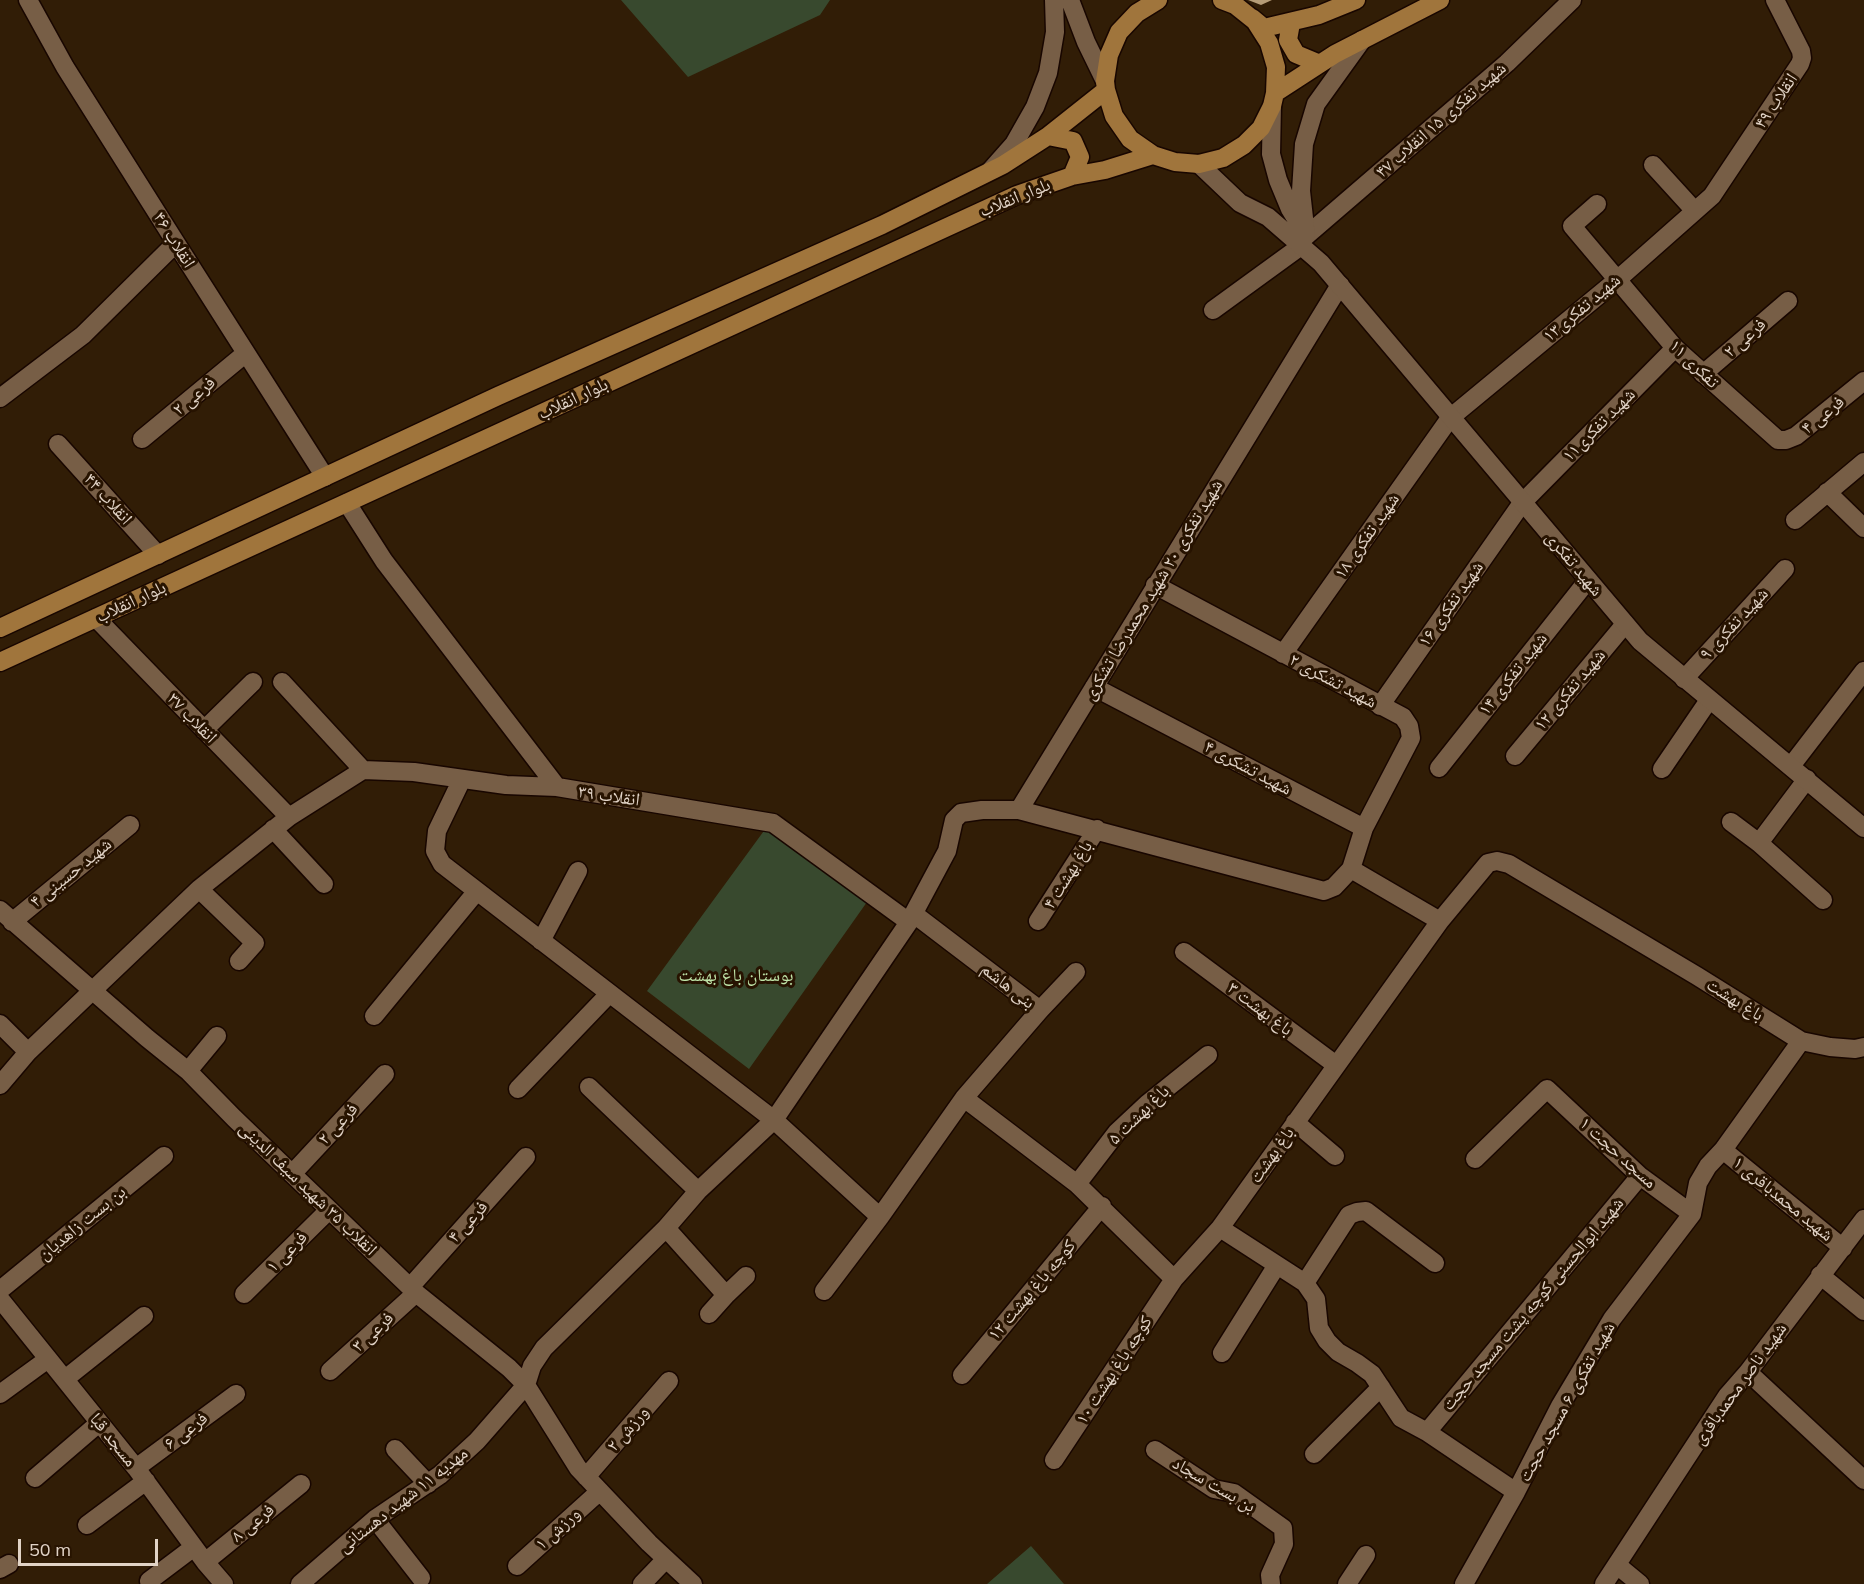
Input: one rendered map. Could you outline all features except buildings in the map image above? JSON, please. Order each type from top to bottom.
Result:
[{"type":"main road","points":[[1158,0],[1137,13],[1119,32],[1109,55],[1106,85],[1114,116],[1130,139],[1153,155],[1175,162],[1199,164],[1223,158],[1244,145],[1261,128],[1274,100],[1276,67],[1269,43],[1255,21],[1228,2]]},
{"type":"main road","points":[[1228,2],[1264,28],[1319,15],[1356,0]]},
{"type":"main road","points":[[1274,100],[1335,54],[1440,0]]},
{"type":"main road","points":[[1291,23],[1288,40],[1296,54],[1320,64]]},
{"type":"main road","name":"بلوار انقلاب","points":[[0,628],[703,303],[882,225],[1003,165],[1048,136],[1106,85]]},
{"type":"main road","points":[[1048,136],[1073,141],[1080,157],[1072,176]]},
{"type":"main road","name":"بلوار انقلاب","points":[[0,662],[1017,195],[1072,176],[1105,170],[1153,155]]},
{"type":"main road","points":[[22,618],[10,629],[9,638],[13,646],[33,647]]},
{"type":"street","name":"انقلاب ۴۶","points":[[28,0],[66,67],[325,477]]},
{"type":"street","points":[[989,172],[1014,144],[1048,73],[1055,32],[1054,0]]},
{"type":"street","points":[[1070,0],[1106,85]]},
{"type":"street","name":"شهید تفکری ۱۵ انقلاب ۴۷","points":[[1213,310],[1304,241],[1507,63],[1572,0]]},
{"type":"street","name":"انقلاب ۴۹","points":[[1712,196],[1802,58],[1801,51],[1775,0]]},
{"type":"street","points":[[1304,241],[1302,191],[1304,144],[1316,104],[1362,40]]},
{"type":"street","points":[[1274,100],[1271,154],[1275,172],[1304,241]]},
{"type":"street","name":"شهید تفکری","points":[[1199,164],[1240,203],[1268,217],[1304,241],[1450,418],[1640,641],[1864,828]]},
{"type":"street","points":[[1653,165],[1694,210]]},
{"type":"street","name":"شهید تفکری۱۳","points":[[1450,418],[1617,280],[1712,196]]},
{"type":"street","points":[[1597,204],[1572,226],[1617,280]]},
{"type":"street","points":[[0,398],[83,335],[176,243]]},
{"type":"street","name":"تفکری ۱۱","points":[[1617,280],[1675,348],[1778,440]]},
{"type":"street","name":"شهید تفکری ۲۰ شهید محمدرضا تشکری","points":[[1019,810],[1340,285]]},
{"type":"street","name":"فرعی ۲","points":[[1703,374],[1788,301]]},
{"type":"street","name":"شهید تفکری۱۱","points":[[1522,503],[1675,348]]},
{"type":"street","name":"فرعی ۲","points":[[142,439],[246,353]]},
{"type":"street","name":"فرعی ۴","points":[[1778,440],[1796,436],[1864,381]]},
{"type":"street","name":"شهید تفکری ۱۸","points":[[1283,654],[1450,418]]},
{"type":"street","name":"انقلاب ۴۴","points":[[58,444],[159,555]]},
{"type":"street","points":[[1795,520],[1864,462]]},
{"type":"street","points":[[1827,492],[1864,528]]},
{"type":"street","name":"انقلاب ۳۹","points":[[347,503],[384,561],[557,787],[772,823],[911,918]]},
{"type":"street","name":"شهید تفکری ۱۶","points":[[1380,706],[1522,503]]},
{"type":"street","name":"شهید تفکری ۹","points":[[1684,679],[1785,569]]},
{"type":"street","name":"شهید تفکری ۱۴","points":[[1439,768],[1588,580]]},
{"type":"street","name":"شهید تشکری ۲","points":[[1155,585],[1403,717],[1409,726],[1411,738],[1364,828]]},
{"type":"street","name":"انقلاب ۳۷","points":[[96,618],[288,817]]},
{"type":"street","name":"شهید تفکری ۱۲","points":[[1515,756],[1625,624]]},
{"type":"street","points":[[1791,766],[1864,671]]},
{"type":"street","points":[[204,730],[252,682]]},
{"type":"street","points":[[282,682],[363,770]]},
{"type":"street","name":"شهید تشکری ۴","points":[[1094,687],[1364,828]]},
{"type":"street","points":[[1662,769],[1709,700]]},
{"type":"street","points":[[0,1085],[28,1052],[199,889],[288,817],[363,770],[414,772],[506,785],[557,787]]},
{"type":"street","points":[[462,779],[437,831],[435,851],[442,864],[774,1120],[880,1217]]},
{"type":"street","points":[[1759,843],[1807,779]]},
{"type":"street","points":[[526,1385],[532,1366],[544,1348],[666,1228],[698,1191],[774,1120],[911,918],[947,851],[954,820],[961,813],[982,810],[1019,810],[1324,891],[1334,887],[1351,869],[1364,828]]},
{"type":"street","points":[[1731,822],[1759,843],[1823,900]]},
{"type":"street","name":"شهید حسینی ۴","points":[[6,916],[130,825]]},
{"type":"street","points":[[273,829],[324,884]]},
{"type":"street","name":"باغ بهشت ۴","points":[[1038,921],[1097,829]]},
{"type":"street","name":"باغ بهشت","points":[[1174,1280],[1220,1228],[1440,921],[1488,863],[1497,861],[1509,864],[1801,1041]]},
{"type":"street","points":[[1351,869],[1440,921]]},
{"type":"street","points":[[541,941],[578,871]]},
{"type":"street","points":[[199,889],[255,943],[239,961]]},
{"type":"street","points":[[374,1016],[477,891]]},
{"type":"street","name":"انقلاب ۳۵ شهید سیف الدینی","points":[[6,916],[188,1071],[413,1290],[509,1368],[526,1385],[578,1468],[649,1543],[693,1584]]},
{"type":"street","name":"بنی هاشم","points":[[911,918],[1040,1010],[964,1098]]},
{"type":"street","name":"باغ بهشت ۳","points":[[1184,952],[1336,1065]]},
{"type":"street","points":[[1040,1010],[1076,972]]},
{"type":"street","points":[[518,1089],[609,994]]},
{"type":"street","points":[[0,1024],[28,1052]]},
{"type":"street","points":[[188,1071],[217,1036]]},
{"type":"street","points":[[1801,1041],[1830,1047],[1855,1049],[1864,1047]]},
{"type":"street","name":"شهید تفکری ۶ مسجد حجت","points":[[1464,1584],[1516,1492],[1560,1406],[1612,1319],[1692,1214],[1698,1183],[1708,1166],[1723,1150],[1801,1041]]},
{"type":"street","name":"باغ بهشت ۵","points":[[1077,1184],[1117,1132],[1147,1104],[1208,1055]]},
{"type":"street","name":"فرعی ۲","points":[[292,1174],[385,1074]]},
{"type":"street","points":[[589,1087],[698,1191]]},
{"type":"street","name":"مسجد حجت ۱","points":[[1475,1159],[1547,1089],[1640,1176],[1692,1214]]},
{"type":"street","points":[[824,1291],[880,1217],[964,1098],[1077,1184],[1102,1206],[1174,1280]]},
{"type":"street","points":[[1294,1122],[1335,1156]]},
{"type":"street","name":"شهید محمدباقری ۱","points":[[1723,1150],[1843,1248]]},
{"type":"street","name":"بن بست زاهدیان","points":[[0,1290],[164,1156]]},
{"type":"street","name":"فرعی ۴","points":[[413,1290],[526,1157]]},
{"type":"street","name":"شهید ابوالحسنی کوچه پشت مسجد حجت","points":[[1427,1432],[1640,1176]]},
{"type":"street","name":"کوچه باغ بهشت ۱۲","points":[[962,1375],[1102,1206]]},
{"type":"street","name":"فرعی ۱","points":[[244,1294],[329,1210]]},
{"type":"street","points":[[1305,1283],[1349,1215],[1357,1212],[1366,1211],[1436,1263]]},
{"type":"street","name":"شهید ناصر محمدباقری","points":[[1604,1584],[1727,1396],[1748,1372],[1864,1219]]},
{"type":"street","points":[[666,1228],[726,1295]]},
{"type":"street","points":[[1220,1228],[1305,1283],[1312,1290],[1316,1299],[1319,1328],[1327,1341],[1338,1352],[1372,1374],[1401,1418],[1427,1432],[1516,1492]]},
{"type":"street","points":[[1222,1353],[1277,1265]]},
{"type":"street","points":[[1820,1275],[1864,1311]]},
{"type":"street","points":[[709,1314],[746,1276]]},
{"type":"street","name":"کوچه باغ بهشت ۱۰","points":[[1054,1460],[1174,1280]]},
{"type":"street","name":"فرعی ۳","points":[[330,1371],[413,1290]]},
{"type":"street","name":"مسجد قبا","points":[[0,1299],[141,1475],[224,1584]]},
{"type":"street","points":[[65,1379],[144,1316]]},
{"type":"street","points":[[0,1394],[48,1359]]},
{"type":"street","points":[[1748,1372],[1864,1480]]},
{"type":"street","name":"ورزش ۲","points":[[586,1477],[669,1381]]},
{"type":"street","name":"مهدیه ۱۱ شهید دهستانی","points":[[300,1584],[375,1519],[428,1484],[477,1441],[526,1385]]},
{"type":"street","points":[[1314,1454],[1381,1387]]},
{"type":"street","name":"فرعی ۶","points":[[87,1525],[141,1475],[236,1394]]},
{"type":"street","points":[[35,1478],[99,1423]]},
{"type":"street","points":[[395,1449],[428,1484]]},
{"type":"street","name":"بن بست سجاد","points":[[1155,1450],[1214,1489],[1234,1493],[1283,1528],[1284,1544],[1270,1575],[1270,1584]]},
{"type":"street","name":"فرعی ۸","points":[[205,1562],[302,1484]]},
{"type":"street","name":"ورزش ۱","points":[[517,1566],[600,1491]]},
{"type":"street","points":[[375,1519],[421,1578]]},
{"type":"street","points":[[149,1581],[194,1547]]},
{"type":"street","points":[[1347,1584],[1366,1555]]},
{"type":"street","points":[[642,1584],[666,1558]]},
{"type":"street","points":[[1617,1565],[1640,1584]]},
{"type":"green space","points":[[621,0],[830,0],[820,15],[688,77]]},
{"type":"green space","name":"بوستان باغ بهشت","points":[[766,828],[867,902],[749,1069],[647,991]]},
{"type":"green space","points":[[1031,1546],[1064,1584],[987,1584]]}]
